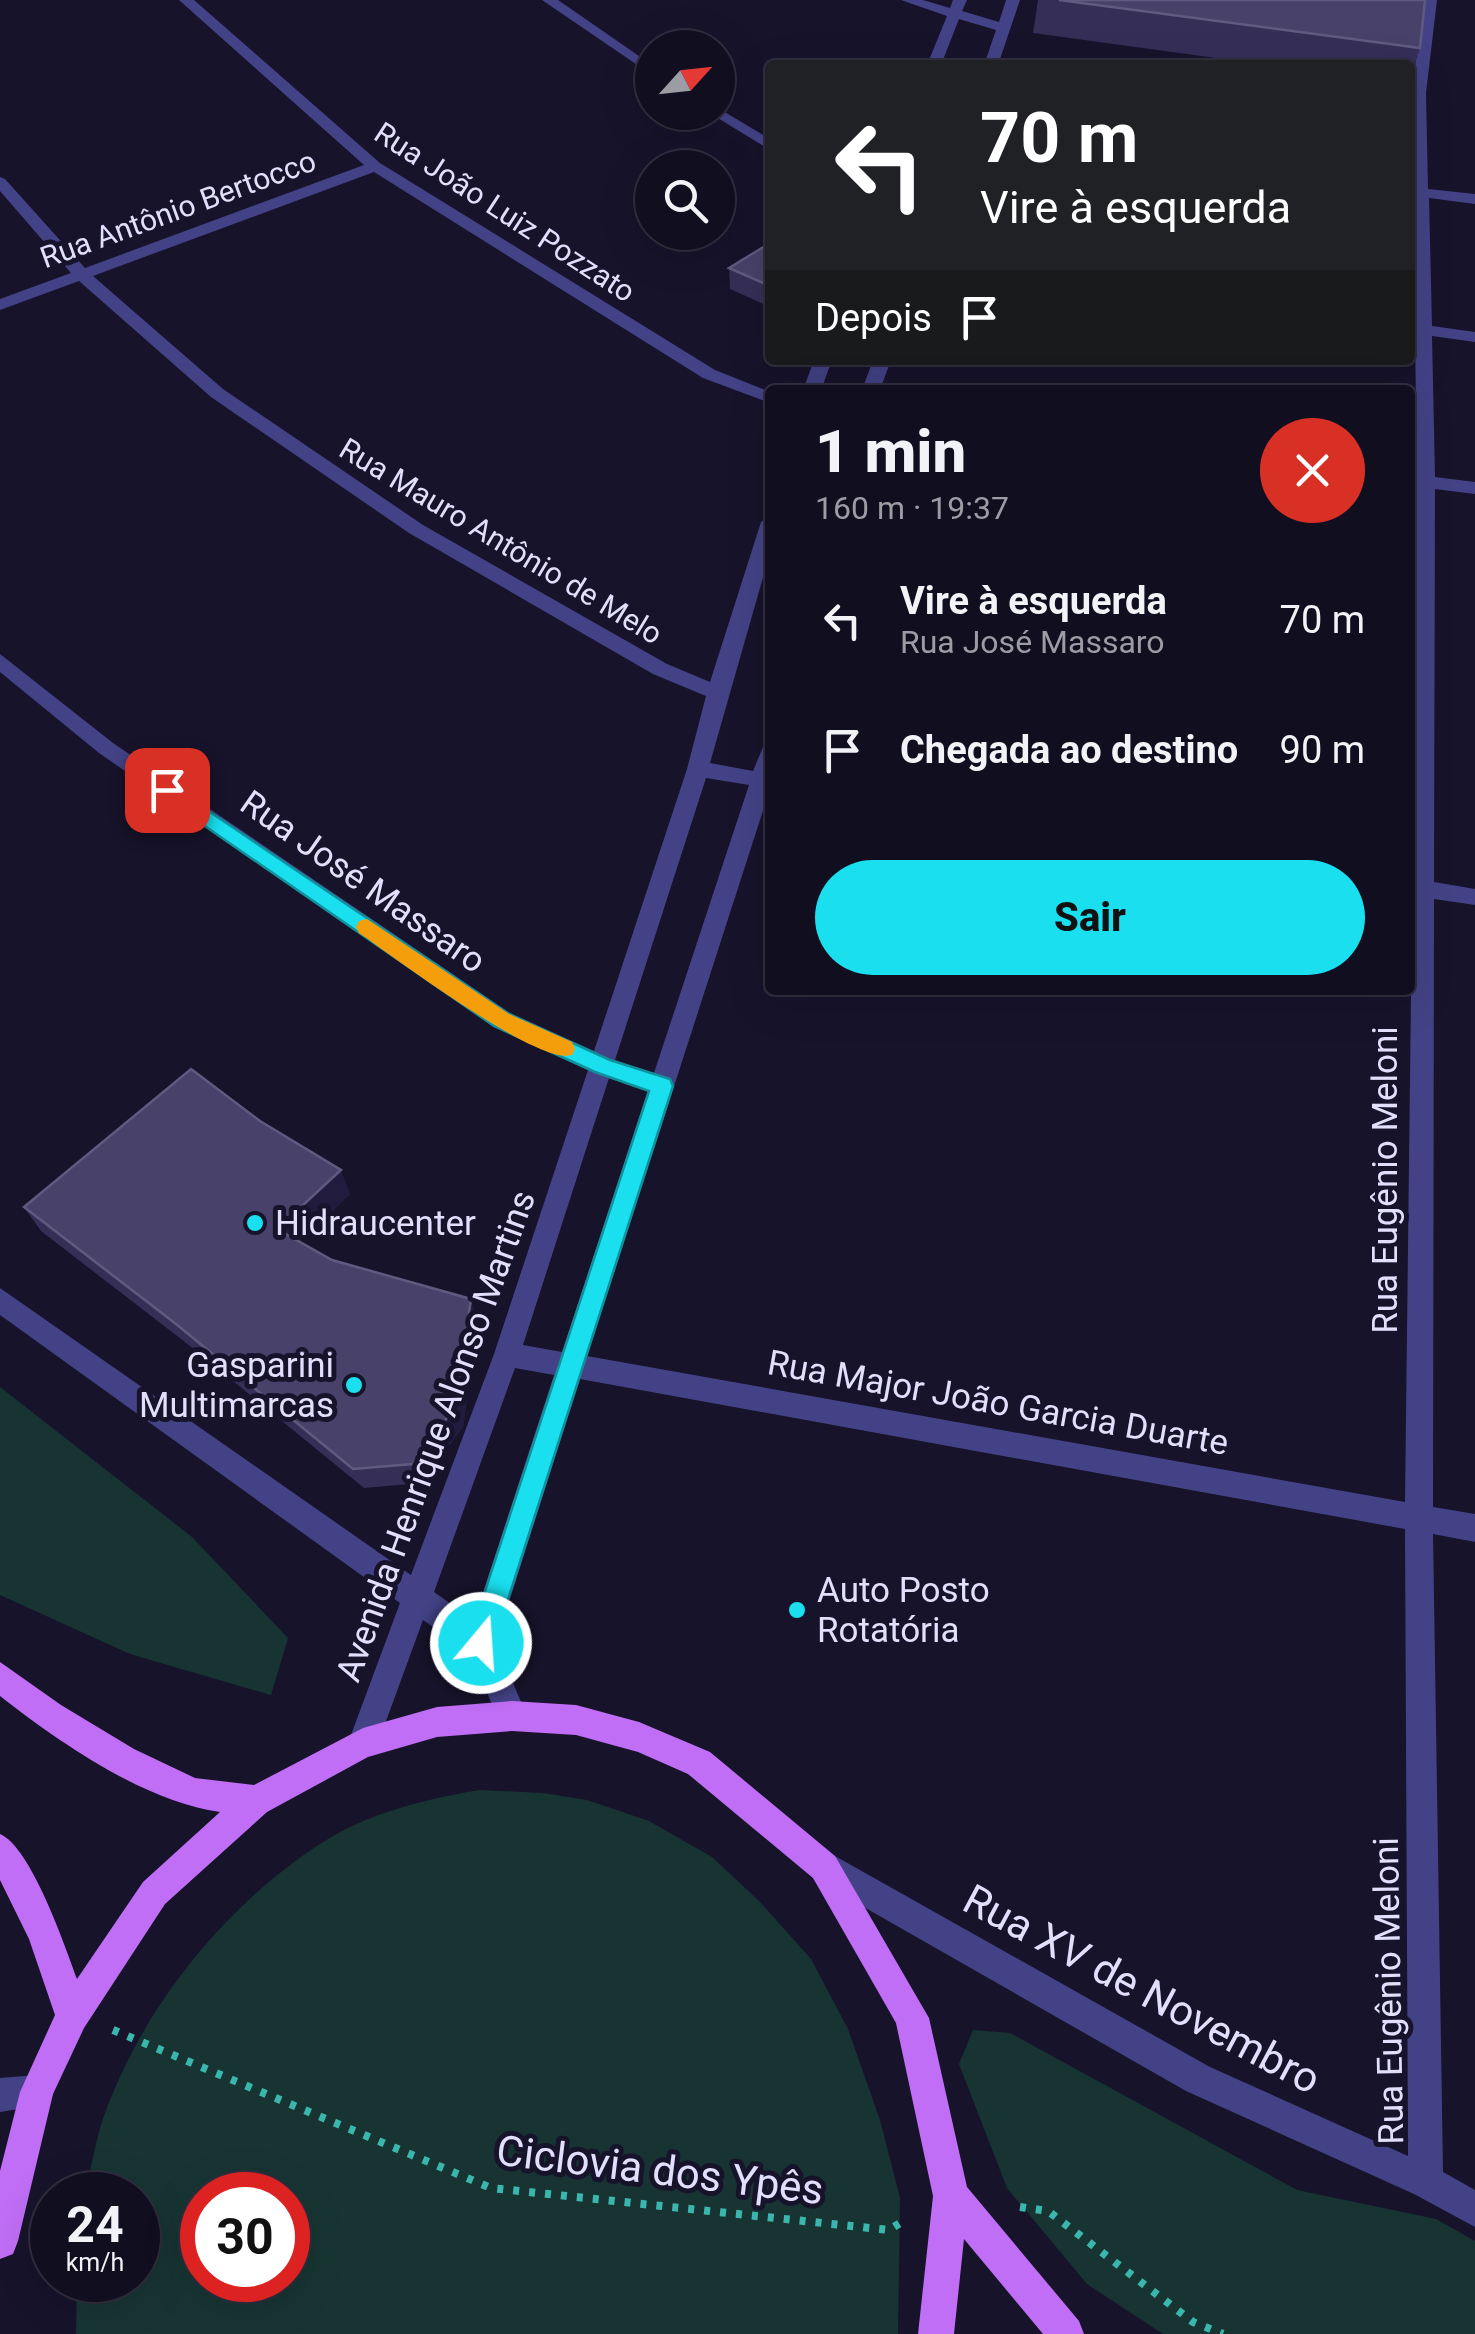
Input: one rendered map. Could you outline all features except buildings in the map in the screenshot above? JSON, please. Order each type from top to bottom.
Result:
[{"type":"main road","points":[[0,1676],[50,1716],[123,1760],[193,1793],[256,1801]]},
{"type":"main road","points":[[0,2240],[37,2092],[72,2016],[154,1893],[256,1801],[364,1743],[437,1722],[512,1716],[576,1720],[639,1737],[699,1764],[824,1866],[912,2018],[951,2196],[936,2334]]},
{"type":"main road","points":[[0,1850],[33,1909],[59,1968],[72,2016]]},
{"type":"main road","points":[[951,2196],[1066,2334]]},
{"type":"street","name":"Rua João Luiz Pozzato","points":[[186,0],[375,166],[664,347],[710,374],[765,396]]},
{"type":"street","points":[[549,0],[635,59]]},
{"type":"street","points":[[908,0],[1005,28]]},
{"type":"street","points":[[936,60],[960,0]]},
{"type":"street","points":[[993,60],[1014,0]]},
{"type":"street","name":"Rua Eugênio Meloni","points":[[1426,2182],[1416,888],[1418,481],[1425,330],[1417,192],[1418,93],[1430,0]]},
{"type":"street","points":[[735,124],[765,142]]},
{"type":"street","name":"Rua Antônio Bertocco","points":[[0,305],[375,166]]},
{"type":"street","name":"Rua Mauro Antônio de Melo","points":[[0,182],[81,274],[217,394],[416,528],[660,669],[716,693]]},
{"type":"street","points":[[1417,192],[1475,199]]},
{"type":"street","points":[[1425,330],[1475,337]]},
{"type":"street","points":[[1418,481],[1475,488]]},
{"type":"street","name":"Avenida Henrique Alonso Martins","points":[[364,1743],[507,1354],[698,769],[716,693],[765,538]]},
{"type":"street","name":"Rua José Massaro","points":[[0,661],[106,748],[502,1020],[602,1066],[662,1086]]},
{"type":"street","points":[[698,769],[765,781]]},
{"type":"street","points":[[481,1643],[570,1364],[765,784]]},
{"type":"street","points":[[1416,888],[1475,897]]},
{"type":"street","points":[[0,1300],[414,1599],[481,1643],[512,1716]]},
{"type":"street","name":"Rua Major João Garcia Duarte","points":[[507,1354],[1475,1528]]},
{"type":"street","name":"Rua XV de Novembro","points":[[824,1866],[1198,2079],[1426,2182],[1475,2209]]},
{"type":"street","points":[[0,2096],[37,2092]]},
{"type":"path","name":"Ciclovia dos Ypês","points":[[72,2016],[168,2050],[491,2188],[889,2230],[951,2196]]},
{"type":"path","points":[[951,2196],[1048,2212],[1193,2322],[1224,2334]]},
{"type":"green space","points":[[0,1387],[192,1537],[288,1638],[271,1695],[130,1654],[0,1595]]},
{"type":"green space","points":[[480,1790],[587,1800],[649,1821],[712,1857],[759,1901],[811,1959],[848,2029],[880,2120],[900,2198],[898,2334],[76,2334],[77,2302],[160,2302],[160,2172],[89,2172],[100,2128],[137,2043],[190,1964],[255,1895],[328,1839],[402,1807]]},
{"type":"green space","points":[[973,2030],[1010,2033],[1297,2190],[1436,2219],[1475,2241],[1475,2334],[1163,2334],[1087,2284],[1007,2188],[959,2064]]},
{"type":"slow traffic","points":[[367,927],[502,1020],[564,1049]]},
{"type":"place","name":"Hidraucenter","points":[[255,1223]]},
{"type":"place","name":"Gasparini Multimarcas","points":[[354,1385]]},
{"type":"place","name":"Auto Posto Rotatória","points":[[797,1610]]},
{"type":"route","points":[[167,790],[502,1020],[602,1066],[662,1086],[481,1643]]}]
